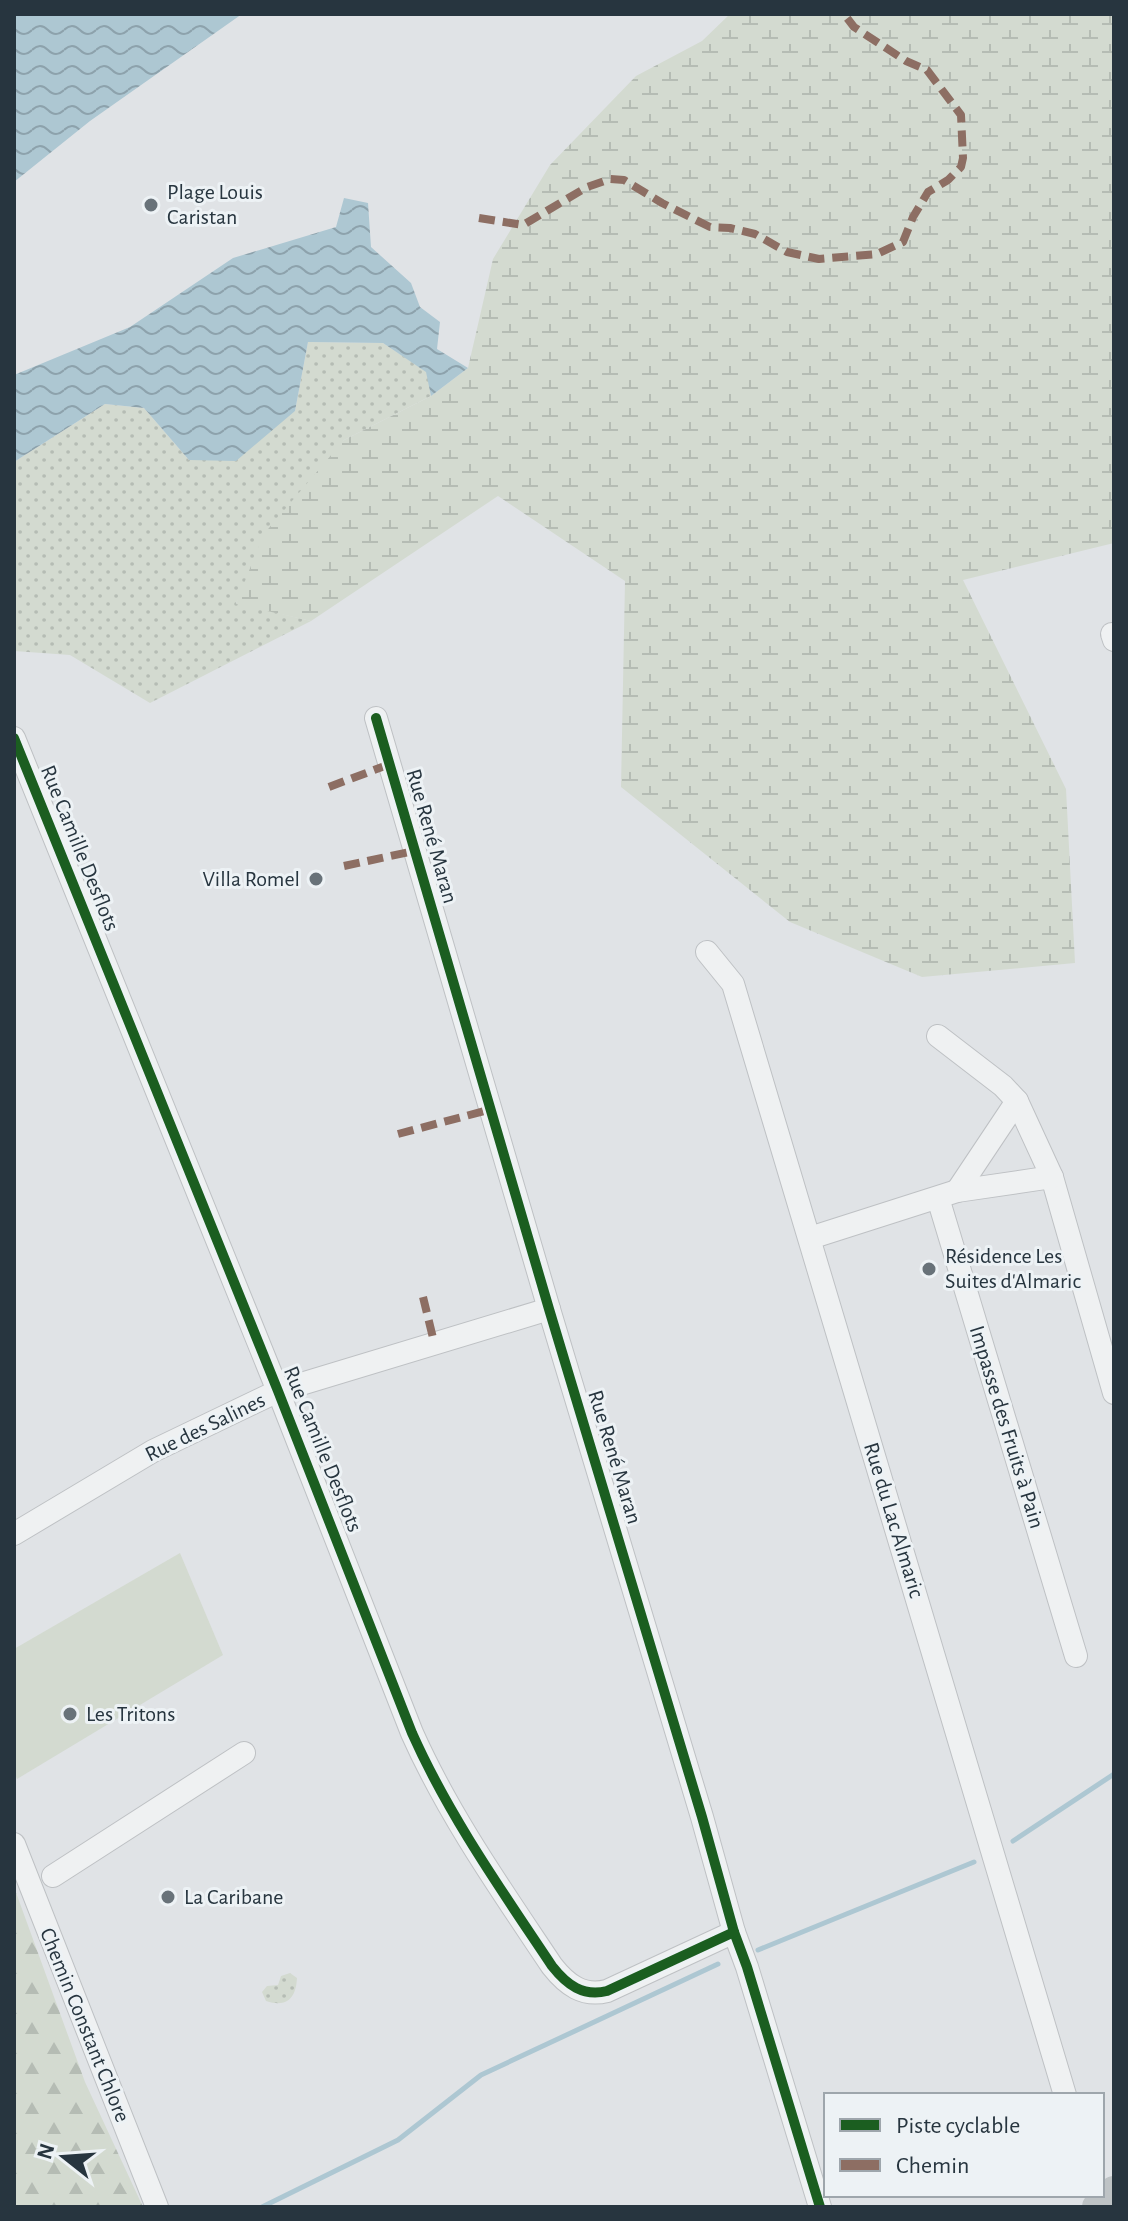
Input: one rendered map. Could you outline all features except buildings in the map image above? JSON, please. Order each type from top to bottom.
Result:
[{"type":"street","name":"Rue René Maran","points":[[376,718],[734,1932],[820,2207]]},
{"type":"street","name":"Rue Camille Desflots","points":[[14,738],[431,1775],[482,1862],[560,1977],[577,1990],[607,1991],[734,1932]]},
{"type":"street","name":"Rue du Lac Almaric","points":[[707,952],[733,984],[1064,2093]]},
{"type":"street","points":[[938,1036],[1003,1086],[1017,1101],[1052,1177],[1114,1393]]},
{"type":"street","points":[[948,1195],[1017,1101]]},
{"type":"street","points":[[810,1238],[948,1195],[1052,1177]]},
{"type":"street","name":"Impasse des Fruits à Pain","points":[[948,1195],[1076,1656]]},
{"type":"street","name":"Rue des Salines","points":[[14,1534],[153,1451],[278,1391],[549,1309]]},
{"type":"street","points":[[53,1876],[244,1753]]},
{"type":"street","name":"Chemin Constant Chlore","points":[[14,1844],[157,2207]]},
{"type":"green space","points":[[730,14],[1114,14],[1114,543],[963,580],[1066,789],[1075,963],[922,977],[790,922],[621,787],[625,581],[498,496],[311,621],[236,604],[263,535],[344,440],[431,396],[468,368],[493,259],[550,165],[636,76],[702,41]]},
{"type":"green space","points":[[308,342],[383,343],[427,372],[431,396],[344,440],[236,603],[311,621],[150,703],[70,655],[14,651],[14,462],[105,404],[144,408],[189,460],[295,411]]},
{"type":"green space","name":"Les Tritons","points":[[180,1553],[223,1655],[17,1779],[14,1772],[14,1649]]},
{"type":"green space","points":[[14,1887],[85,2082],[143,2207],[14,2207]]},
{"type":"green space","points":[[290,1973],[297,1978],[295,1991],[289,2000],[280,2003],[266,2001],[262,1992],[267,1986],[278,1985],[281,1976]]},
{"type":"water","points":[[14,14],[242,14],[90,121],[14,182]]},
{"type":"water","points":[[344,198],[368,203],[371,247],[411,283],[420,307],[440,322],[437,349],[468,368],[431,396],[426,372],[383,343],[308,342],[295,411],[236,461],[189,460],[144,408],[105,404],[14,462],[14,375],[130,327],[233,258],[336,227]]},
{"type":"waterway","points":[[1013,1841],[1114,1774]]},
{"type":"waterway","points":[[758,1950],[974,1862]]},
{"type":"waterway","points":[[262,2207],[398,2140],[481,2075],[718,1964]]},
{"type":"marked path","points":[[479,218],[523,225],[587,187],[610,179],[624,180],[710,227],[755,234],[787,252],[819,259],[877,254],[903,242],[928,192],[948,180],[961,167],[961,115],[927,70],[906,61],[854,27],[844,14]]},
{"type":"marked path","points":[[329,787],[390,764]]},
{"type":"marked path","points":[[344,866],[414,851]]},
{"type":"marked path","points":[[398,1134],[492,1109]]},
{"type":"marked path","points":[[423,1297],[434,1342]]},
{"type":"cycle path","points":[[376,718],[734,1932],[820,2207]]},
{"type":"cycle path","points":[[14,738],[278,1391],[412,1733],[459,1823],[552,1966],[570,1984],[583,1991],[607,1991],[734,1932]]},
{"type":"place","name":"Plage Louis Caristan","points":[[151,205]]},
{"type":"place","name":"Villa Romel","points":[[316,879]]},
{"type":"place","name":"Résidence Les Suites d'Almaric","points":[[929,1269]]},
{"type":"place","name":"Les Tritons","points":[[70,1714]]},
{"type":"place","name":"La Caribane","points":[[168,1897]]}]
